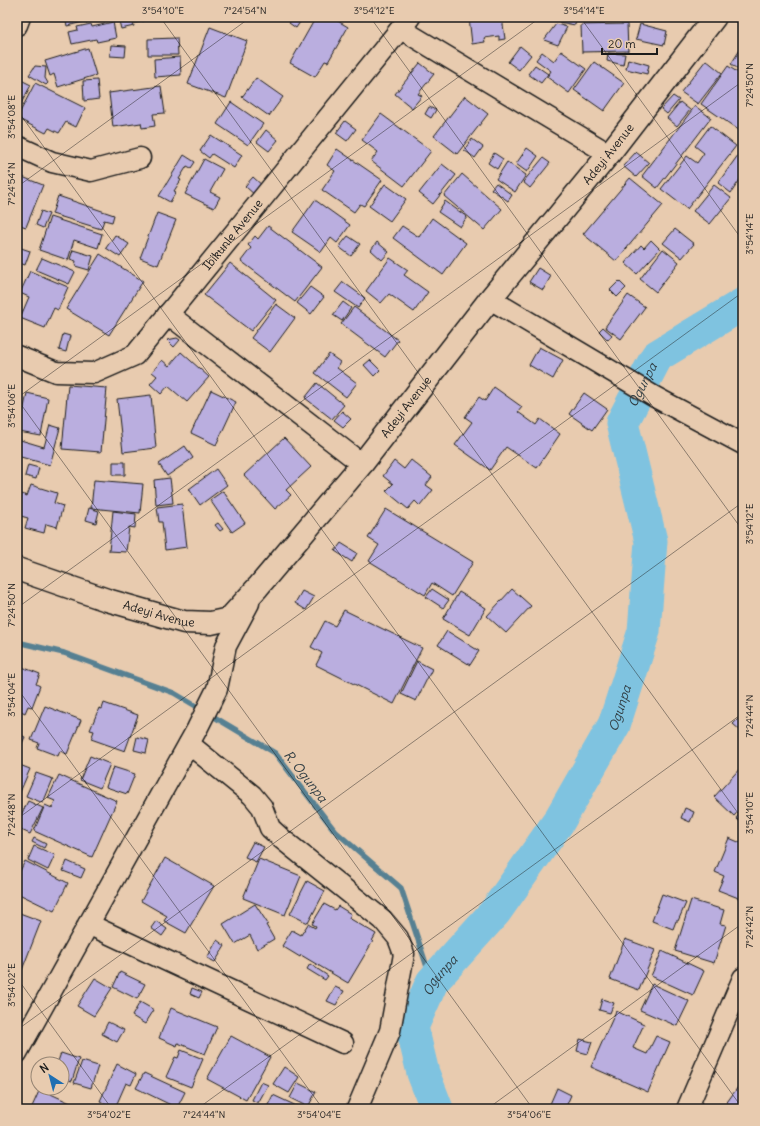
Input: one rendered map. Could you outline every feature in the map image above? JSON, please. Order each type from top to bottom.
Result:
[{"type":"street","points":[[17,25],[20,17]]},
{"type":"street","name":"Adeyi Avenue","points":[[17,569],[107,600],[184,622],[211,623],[229,619],[258,588],[362,464],[490,299],[610,154],[715,17]]},
{"type":"street","points":[[406,23],[610,154]]},
{"type":"street","name":"Ibikunle Avenue","points":[[17,356],[56,372],[94,373],[135,355],[406,23]]},
{"type":"street","points":[[17,146],[52,162],[91,171],[140,158]]},
{"type":"street","points":[[490,299],[655,397],[743,444]]},
{"type":"street","points":[[168,314],[362,464]]},
{"type":"street","points":[[17,1053],[193,736],[217,689],[226,646],[258,588]]},
{"type":"street","points":[[193,736],[252,795],[262,807],[270,828],[383,920],[398,938],[404,954],[390,1031],[357,1109]]},
{"type":"street","points":[[88,924],[343,1043]]},
{"type":"street","points":[[687,1109],[743,978]]},
{"type":"building","points":[[65,17],[103,17],[67,26]]},
{"type":"building","points":[[118,17],[132,17],[134,26],[121,29]]},
{"type":"building","points":[[134,17],[152,17],[152,19],[135,23]]},
{"type":"building","points":[[293,17],[299,17],[302,19],[296,28],[289,23]]},
{"type":"building","points":[[316,17],[331,17],[348,27],[328,62],[325,61],[315,77],[290,63]]},
{"type":"building","points":[[469,17],[502,17],[505,39],[499,40],[499,36],[484,38],[485,42],[472,44]]},
{"type":"building","points":[[523,17],[533,17],[528,22]]},
{"type":"building","points":[[562,17],[577,17],[575,25],[559,22]]},
{"type":"building","points":[[113,22],[116,38],[97,42],[96,39],[72,44],[69,32],[78,30],[77,27],[91,24],[92,27]]},
{"type":"building","points":[[556,24],[567,27],[558,45],[544,40]]},
{"type":"building","points":[[627,24],[628,51],[582,52],[581,25]]},
{"type":"building","points":[[640,24],[667,31],[664,45],[636,39]]},
{"type":"building","points":[[210,27],[247,41],[226,98],[188,84]]},
{"type":"building","points":[[177,38],[178,55],[148,55],[148,39]]},
{"type":"building","points":[[111,45],[126,46],[125,57],[110,56]]},
{"type":"building","points":[[743,45],[743,72],[731,64]]},
{"type":"building","points":[[520,46],[531,55],[519,70],[508,62]]},
{"type":"building","points":[[88,48],[96,75],[58,87],[54,74],[50,76],[45,61]]},
{"type":"building","points":[[561,51],[586,69],[569,93],[547,77],[551,71],[536,60],[542,52],[554,61]]},
{"type":"building","points":[[608,53],[625,54],[623,65],[607,61]]},
{"type":"building","points":[[180,57],[181,75],[155,77],[154,59]]},
{"type":"building","points":[[628,59],[649,65],[647,74],[626,69]]},
{"type":"building","points":[[706,60],[722,73],[698,104],[681,92]]},
{"type":"building","points":[[594,62],[624,83],[604,111],[574,90]]},
{"type":"building","points":[[420,63],[434,74],[418,94],[422,96],[412,108],[395,94]]},
{"type":"building","points":[[535,65],[548,74],[541,83],[528,74]]},
{"type":"building","points":[[35,66],[46,67],[45,78],[48,83],[46,85],[29,75]]},
{"type":"building","points":[[728,66],[743,76],[743,133],[701,104]]},
{"type":"building","points":[[17,78],[31,85],[17,111]]},
{"type":"building","points":[[256,78],[283,97],[269,116],[242,97]]},
{"type":"building","points":[[97,80],[99,99],[84,101],[83,81]]},
{"type":"building","points":[[35,83],[85,108],[76,127],[66,122],[59,133],[49,128],[46,133],[17,118]]},
{"type":"building","points":[[161,86],[165,113],[153,114],[155,126],[142,128],[141,123],[113,127],[109,93]]},
{"type":"building","points":[[465,96],[488,114],[457,154],[434,136]]},
{"type":"building","points":[[673,96],[679,100],[667,114],[661,109]]},
{"type":"building","points":[[231,102],[263,124],[248,145],[217,124]]},
{"type":"building","points":[[680,102],[690,110],[677,126],[667,118]]},
{"type":"building","points":[[695,106],[711,118],[657,188],[642,176]]},
{"type":"building","points":[[429,107],[436,110],[431,118],[425,114]]},
{"type":"building","points":[[381,114],[431,151],[404,186],[371,161],[378,152],[362,140]]},
{"type":"building","points":[[345,121],[356,129],[347,141],[336,133]]},
{"type":"building","points":[[710,126],[736,146],[687,209],[661,189],[687,156],[697,163],[704,153],[695,146]]},
{"type":"building","points":[[266,130],[278,140],[269,151],[257,142]]},
{"type":"building","points":[[211,135],[242,155],[234,168],[212,154],[209,158],[200,151]]},
{"type":"building","points":[[472,139],[483,147],[475,158],[464,150]]},
{"type":"building","points":[[527,148],[538,156],[527,172],[516,164]]},
{"type":"building","points":[[337,149],[382,180],[364,206],[360,204],[354,212],[322,190],[335,171],[327,165]]},
{"type":"building","points":[[741,151],[743,152],[743,175],[731,193],[718,183]]},
{"type":"building","points":[[636,152],[649,163],[636,177],[623,166]]},
{"type":"building","points":[[494,153],[503,159],[497,169],[488,163]]},
{"type":"building","points":[[184,155],[195,162],[191,168],[187,166],[179,179],[181,180],[174,191],[176,192],[170,202],[159,196]]},
{"type":"building","points":[[543,158],[550,163],[530,188],[523,182]]},
{"type":"building","points":[[204,159],[223,169],[210,192],[220,197],[214,208],[185,194]]},
{"type":"building","points":[[507,162],[526,175],[515,192],[496,179]]},
{"type":"building","points":[[442,164],[456,175],[433,204],[419,193]]},
{"type":"building","points":[[462,174],[502,209],[484,230],[444,196]]},
{"type":"building","points":[[17,175],[43,185],[26,227],[17,224]]},
{"type":"building","points":[[253,177],[265,188],[257,197],[245,186]]},
{"type":"building","points":[[630,178],[663,205],[616,261],[583,234]]},
{"type":"building","points":[[496,183],[512,195],[508,201],[491,189]]},
{"type":"building","points":[[385,184],[406,199],[390,221],[369,206]]},
{"type":"building","points":[[714,185],[731,198],[710,224],[693,211]]},
{"type":"building","points":[[58,196],[114,215],[112,222],[104,220],[101,229],[52,214]]},
{"type":"building","points":[[315,200],[350,225],[337,243],[331,238],[321,252],[292,232]]},
{"type":"building","points":[[445,201],[467,217],[460,227],[438,212]]},
{"type":"building","points":[[41,211],[49,214],[43,228],[36,225]]},
{"type":"building","points":[[157,213],[176,220],[158,265],[140,258]]},
{"type":"building","points":[[50,217],[102,234],[98,248],[74,240],[68,260],[39,250]]},
{"type":"building","points":[[432,218],[466,243],[443,275],[393,238],[402,226],[419,237]]},
{"type":"building","points":[[268,226],[322,267],[295,302],[241,261],[251,248],[248,245],[255,236],[258,239]]},
{"type":"building","points":[[675,229],[694,244],[682,258],[663,243]]},
{"type":"building","points":[[115,235],[129,244],[120,257],[106,248]]},
{"type":"building","points":[[348,236],[360,244],[351,256],[339,247]]},
{"type":"building","points":[[651,240],[660,249],[637,274],[625,263],[641,245],[644,248]]},
{"type":"building","points":[[377,242],[389,252],[382,260],[371,250]]},
{"type":"building","points":[[18,247],[30,251],[25,265],[17,262]]},
{"type":"building","points":[[663,249],[679,262],[656,292],[640,279]]},
{"type":"building","points":[[73,250],[93,256],[89,270],[75,266],[76,261],[70,259]]},
{"type":"building","points":[[100,254],[143,281],[109,335],[66,309]]},
{"type":"building","points":[[42,258],[75,272],[69,284],[36,270]]},
{"type":"building","points":[[390,258],[408,270],[404,275],[428,292],[414,312],[389,294],[381,303],[366,291]]},
{"type":"building","points":[[230,263],[276,300],[251,331],[204,295]]},
{"type":"building","points":[[538,268],[551,276],[543,290],[529,282]]},
{"type":"building","points":[[30,271],[68,287],[58,310],[54,308],[45,328],[20,318],[29,297],[20,293]]},
{"type":"building","points":[[619,281],[626,288],[617,297],[610,290]]},
{"type":"building","points":[[343,282],[365,298],[358,308],[335,292]]},
{"type":"building","points":[[310,287],[324,297],[311,314],[297,303]]},
{"type":"building","points":[[628,295],[645,307],[621,339],[605,327]]},
{"type":"building","points":[[343,302],[351,308],[342,321],[333,315]]},
{"type":"building","points":[[276,304],[295,318],[270,352],[251,338]]},
{"type":"building","points":[[354,307],[398,340],[385,357],[341,324]]},
{"type":"building","points":[[603,327],[612,335],[608,340],[599,331]]},
{"type":"building","points":[[63,334],[70,336],[66,352],[59,350]]},
{"type":"building","points":[[177,338],[180,340],[174,347],[167,340]]},
{"type":"building","points":[[539,347],[563,360],[553,379],[529,365]]},
{"type":"building","points":[[181,352],[209,377],[187,402],[168,386],[161,394],[150,384],[157,376],[152,372],[162,360],[169,366]]},
{"type":"building","points":[[329,354],[340,362],[337,368],[357,383],[346,397],[315,373]]},
{"type":"building","points":[[370,360],[380,370],[374,376],[364,365]]},
{"type":"building","points":[[317,383],[344,405],[332,419],[305,398]]},
{"type":"building","points":[[68,385],[107,388],[101,452],[62,449]]},
{"type":"building","points":[[494,387],[522,407],[518,412],[536,425],[540,419],[560,434],[537,468],[506,447],[490,470],[455,445],[472,422],[465,417],[479,397],[485,401]]},
{"type":"building","points":[[211,390],[236,402],[216,445],[191,433]]},
{"type":"building","points":[[27,393],[48,398],[41,436],[19,432]]},
{"type":"building","points":[[584,393],[607,409],[592,430],[569,414]]},
{"type":"building","points":[[151,395],[156,448],[123,452],[117,399]]},
{"type":"building","points":[[342,411],[351,419],[343,427],[334,420]]},
{"type":"building","points":[[50,425],[60,428],[50,465],[17,456],[17,439],[44,447]]},
{"type":"building","points":[[284,438],[311,467],[286,490],[291,495],[275,509],[244,475]]},
{"type":"building","points":[[185,446],[193,458],[167,476],[159,464]]},
{"type":"building","points":[[411,460],[432,477],[426,485],[433,490],[420,506],[415,501],[408,509],[386,491],[393,484],[383,476],[394,461],[404,469]]},
{"type":"building","points":[[113,462],[125,462],[125,475],[113,475]]},
{"type":"building","points":[[28,465],[39,468],[36,479],[25,476]]},
{"type":"building","points":[[216,469],[227,485],[200,505],[189,489]]},
{"type":"building","points":[[170,478],[173,503],[156,505],[154,480]]},
{"type":"building","points":[[94,480],[143,484],[140,513],[91,508]]},
{"type":"building","points":[[31,485],[57,493],[54,503],[63,506],[57,527],[46,524],[44,533],[25,528],[28,518],[17,515],[17,509],[22,494],[27,496]]},
{"type":"building","points":[[223,491],[245,523],[232,532],[210,500]]},
{"type":"building","points":[[182,504],[187,547],[165,550],[162,522],[159,522],[157,507]]},
{"type":"building","points":[[89,508],[99,511],[96,523],[86,520]]},
{"type":"building","points":[[386,509],[473,562],[452,596],[432,583],[425,595],[369,561],[379,545],[368,538]]},
{"type":"building","points":[[113,511],[136,514],[135,528],[129,527],[126,552],[109,551]]},
{"type":"building","points":[[218,523],[223,529],[220,531],[215,525]]},
{"type":"building","points":[[341,543],[357,553],[352,562],[335,551]]},
{"type":"building","points":[[432,589],[449,600],[443,608],[426,597]]},
{"type":"building","points":[[512,589],[531,606],[506,633],[487,616]]},
{"type":"building","points":[[302,591],[314,597],[306,610],[295,603]]},
{"type":"building","points":[[459,592],[486,608],[470,635],[443,619]]},
{"type":"building","points":[[344,610],[422,648],[394,704],[316,665],[322,653],[311,647],[325,621],[335,626]]},
{"type":"building","points":[[447,631],[479,651],[470,665],[438,645]]},
{"type":"building","points":[[417,661],[432,669],[416,701],[401,694]]},
{"type":"building","points":[[17,665],[40,674],[36,684],[40,686],[32,707],[28,706],[25,713],[17,709]]},
{"type":"building","points":[[104,703],[138,715],[125,751],[91,739],[94,731],[90,730],[99,708],[102,709]]},
{"type":"building","points":[[45,706],[81,720],[67,754],[60,751],[58,756],[37,748],[39,743],[31,740]]},
{"type":"building","points":[[743,714],[743,729],[741,731],[733,724]]},
{"type":"building","points":[[17,733],[25,737],[17,754]]},
{"type":"building","points":[[137,737],[149,740],[146,753],[134,750]]},
{"type":"building","points":[[90,756],[110,764],[100,788],[80,780]]},
{"type":"building","points":[[17,764],[30,769],[17,799]]},
{"type":"building","points":[[743,765],[743,806],[734,816],[714,797]]},
{"type":"building","points":[[113,767],[135,774],[127,794],[106,787]]},
{"type":"building","points":[[36,773],[53,779],[43,803],[26,796]]},
{"type":"building","points":[[59,775],[117,801],[92,857],[34,831],[45,805],[52,808],[55,801],[48,798]]},
{"type":"building","points":[[28,801],[43,808],[30,834],[17,828],[17,823]]},
{"type":"building","points":[[685,808],[694,812],[690,822],[681,818]]},
{"type":"building","points":[[743,810],[743,825],[736,818]]},
{"type":"building","points":[[34,838],[46,844],[44,848],[32,842]]},
{"type":"building","points":[[729,838],[743,844],[743,895],[741,899],[718,890],[724,876],[715,872]]},
{"type":"building","points":[[253,842],[264,847],[256,862],[245,857]]},
{"type":"building","points":[[34,846],[55,855],[48,870],[28,860]]},
{"type":"building","points":[[165,858],[214,886],[186,933],[164,921],[167,916],[141,901]]},
{"type":"building","points":[[259,859],[301,876],[285,915],[243,898]]},
{"type":"building","points":[[25,861],[68,883],[54,911],[17,893],[17,877]]},
{"type":"building","points":[[67,861],[85,869],[81,878],[63,871]]},
{"type":"building","points":[[307,881],[325,891],[308,923],[290,914]]},
{"type":"building","points":[[662,894],[686,903],[673,929],[652,921]]},
{"type":"building","points":[[691,900],[724,910],[720,924],[726,925],[714,963],[675,951]]},
{"type":"building","points":[[255,904],[268,924],[266,925],[274,939],[257,949],[250,935],[235,944],[223,924]]},
{"type":"building","points":[[324,904],[335,910],[338,906],[351,914],[349,918],[376,934],[348,983],[301,955],[300,957],[282,946],[292,930],[301,935],[308,924],[315,928],[316,926],[312,924]]},
{"type":"building","points":[[17,912],[41,921],[22,970],[17,968]]},
{"type":"building","points":[[156,921],[167,929],[162,936],[151,928]]},
{"type":"building","points":[[625,939],[655,950],[639,990],[610,979]]},
{"type":"building","points":[[217,940],[225,946],[215,962],[207,958]]},
{"type":"building","points":[[662,951],[704,971],[693,995],[651,976]]},
{"type":"building","points":[[310,964],[328,976],[325,980],[307,969]]},
{"type":"building","points":[[120,972],[145,984],[137,999],[113,987]]},
{"type":"building","points":[[95,978],[112,988],[94,1016],[77,1006]]},
{"type":"building","points":[[652,984],[689,1001],[677,1026],[640,1010]]},
{"type":"building","points":[[335,987],[344,991],[336,1005],[327,1001]]},
{"type":"building","points":[[192,988],[202,992],[199,998],[190,994]]},
{"type":"building","points":[[602,999],[614,1003],[610,1013],[599,1010]]},
{"type":"building","points":[[140,1002],[154,1010],[145,1024],[132,1016]]},
{"type":"building","points":[[171,1008],[217,1027],[205,1054],[178,1043],[177,1046],[159,1038]]},
{"type":"building","points":[[616,1011],[644,1024],[633,1048],[647,1054],[656,1036],[670,1042],[648,1092],[591,1067]]},
{"type":"building","points":[[108,1022],[124,1030],[117,1042],[102,1034]]},
{"type":"building","points":[[231,1036],[270,1057],[246,1100],[207,1079]]},
{"type":"building","points":[[580,1039],[592,1042],[588,1054],[577,1051]]},
{"type":"building","points":[[181,1050],[203,1059],[191,1087],[166,1077],[175,1057],[178,1058]]},
{"type":"building","points":[[61,1053],[70,1056],[60,1056]]},
{"type":"building","points":[[70,1056],[79,1059],[72,1081],[70,1080]]},
{"type":"building","points":[[82,1061],[98,1066],[91,1088],[74,1083]]},
{"type":"building","points":[[117,1064],[136,1074],[131,1085],[126,1083],[115,1108],[100,1101]]},
{"type":"building","points":[[284,1067],[299,1077],[289,1093],[273,1084]]},
{"type":"building","points":[[144,1073],[185,1092],[177,1108],[136,1088]]},
{"type":"building","points":[[261,1082],[268,1085],[258,1103],[252,1100]]},
{"type":"building","points":[[298,1083],[316,1092],[308,1107],[290,1098]]},
{"type":"building","points":[[738,1087],[743,1091],[743,1109],[722,1109]]},
{"type":"building","points":[[557,1088],[571,1095],[565,1109],[550,1104]]},
{"type":"building","points":[[273,1095],[303,1109],[266,1109]]},
{"type":"building","points":[[37,1096],[55,1096],[83,1109],[31,1109]]},
{"type":"waterway","name":"Ogunpa","points":[[437,1109],[423,1073],[412,1027],[432,982],[495,912],[559,821],[614,725],[644,631],[651,541],[622,423],[657,356],[743,304]]},
{"type":"waterway","name":"R. Ogunpa","points":[[17,642],[64,653],[174,693],[275,753],[335,831],[401,888],[432,982]]}]
